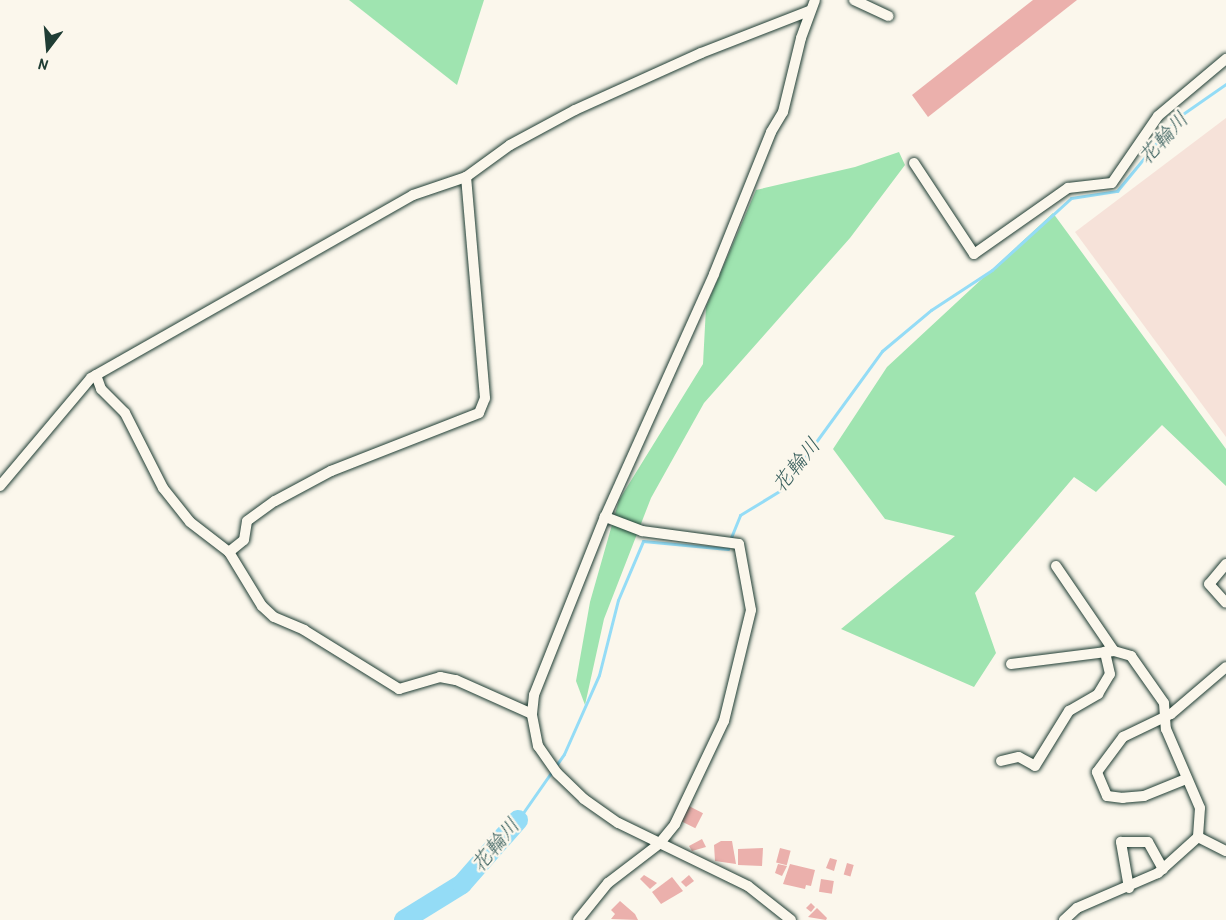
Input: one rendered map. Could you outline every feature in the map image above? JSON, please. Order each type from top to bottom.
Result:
[{"type":"street","points":[[790,920],[748,886],[618,823],[584,799],[557,773],[538,746],[532,714],[534,695],[605,517],[714,274],[771,132],[783,112],[815,0]]},
{"type":"street","points":[[854,0],[888,16]]},
{"type":"street","points":[[0,486],[96,375],[413,195],[466,177],[510,146],[575,110],[701,53],[810,11]]},
{"type":"street","points":[[914,163],[974,255],[1068,188],[1112,183],[1158,116],[1226,59]]},
{"type":"street","points":[[229,552],[244,540],[248,521],[274,501],[331,471],[478,413],[485,398],[466,177]]},
{"type":"street","points":[[96,375],[101,389],[125,413],[163,488],[190,522],[229,552],[262,606],[274,617],[304,630],[399,689],[440,677],[456,680],[532,714]]},
{"type":"street","points":[[578,920],[608,883],[659,844],[675,824],[724,721],[751,610],[739,544],[642,531],[605,517]]},
{"type":"street","points":[[1226,564],[1209,584],[1226,603]]},
{"type":"street","points":[[1001,761],[1019,757],[1035,766],[1069,711],[1098,694],[1110,674],[1110,652],[1056,566]]},
{"type":"street","points":[[1011,663],[1110,652],[1131,656],[1151,680],[1164,703],[1166,729],[1200,808],[1198,837],[1163,869],[1129,888],[1077,908],[1064,920]]},
{"type":"street","points":[[1186,779],[1144,796],[1123,798],[1107,796],[1097,772],[1123,737],[1165,718],[1226,667]]},
{"type":"street","points":[[1198,837],[1204,844],[1226,851]]},
{"type":"street","points":[[1129,888],[1121,842],[1148,842],[1163,869]]},
{"type":"shaded area","points":[[1226,118],[1226,437],[1075,232]]},
{"type":"green space","points":[[349,0],[484,0],[457,85]]},
{"type":"green space","points":[[899,152],[905,165],[850,238],[704,403],[651,498],[604,619],[585,705],[576,681],[590,602],[619,500],[703,364],[706,307],[756,190],[855,167]]},
{"type":"green space","points":[[1053,213],[1226,449],[1226,486],[1162,425],[1096,492],[1074,477],[975,593],[996,653],[974,687],[841,629],[955,536],[885,519],[833,449],[887,367]]},
{"type":"building","points":[[1033,0],[1077,0],[928,117],[912,95]]},
{"type":"building","points":[[687,805],[703,813],[695,828],[679,820]]},
{"type":"building","points":[[702,839],[706,847],[692,851],[689,846]]},
{"type":"building","points":[[721,841],[732,841],[736,864],[715,861],[714,845]]},
{"type":"building","points":[[763,848],[762,866],[738,865],[738,849]]},
{"type":"building","points":[[780,848],[791,851],[787,865],[776,862]]},
{"type":"building","points":[[830,858],[837,860],[834,871],[826,868]]},
{"type":"building","points":[[847,863],[854,865],[850,876],[844,875]]},
{"type":"building","points":[[778,864],[787,866],[782,876],[775,873]]},
{"type":"building","points":[[790,864],[815,870],[811,886],[806,885],[805,889],[783,884]]},
{"type":"building","points":[[644,875],[657,883],[650,889],[640,879]]},
{"type":"building","points":[[689,875],[694,881],[686,887],[681,882]]},
{"type":"building","points":[[672,877],[683,891],[661,904],[652,892]]},
{"type":"building","points":[[821,879],[834,881],[832,894],[819,892]]},
{"type":"building","points":[[620,901],[635,914],[638,920],[611,919],[615,914],[611,910]]},
{"type":"building","points":[[811,903],[815,907],[811,912],[806,908]]},
{"type":"building","points":[[817,908],[827,918],[826,920],[808,917]]},
{"type":"waterway","name":"花輪川","points":[[730,540],[740,515],[781,490],[882,351],[931,310],[992,270],[1071,198],[1117,191],[1177,118],[1226,84]]},
{"type":"waterway","name":"花輪川","points":[[518,820],[564,754],[599,675],[618,600],[643,541],[728,549],[728,546]]},
{"type":"waterway","name":"花輪川","points":[[404,920],[462,884],[518,820]]}]
